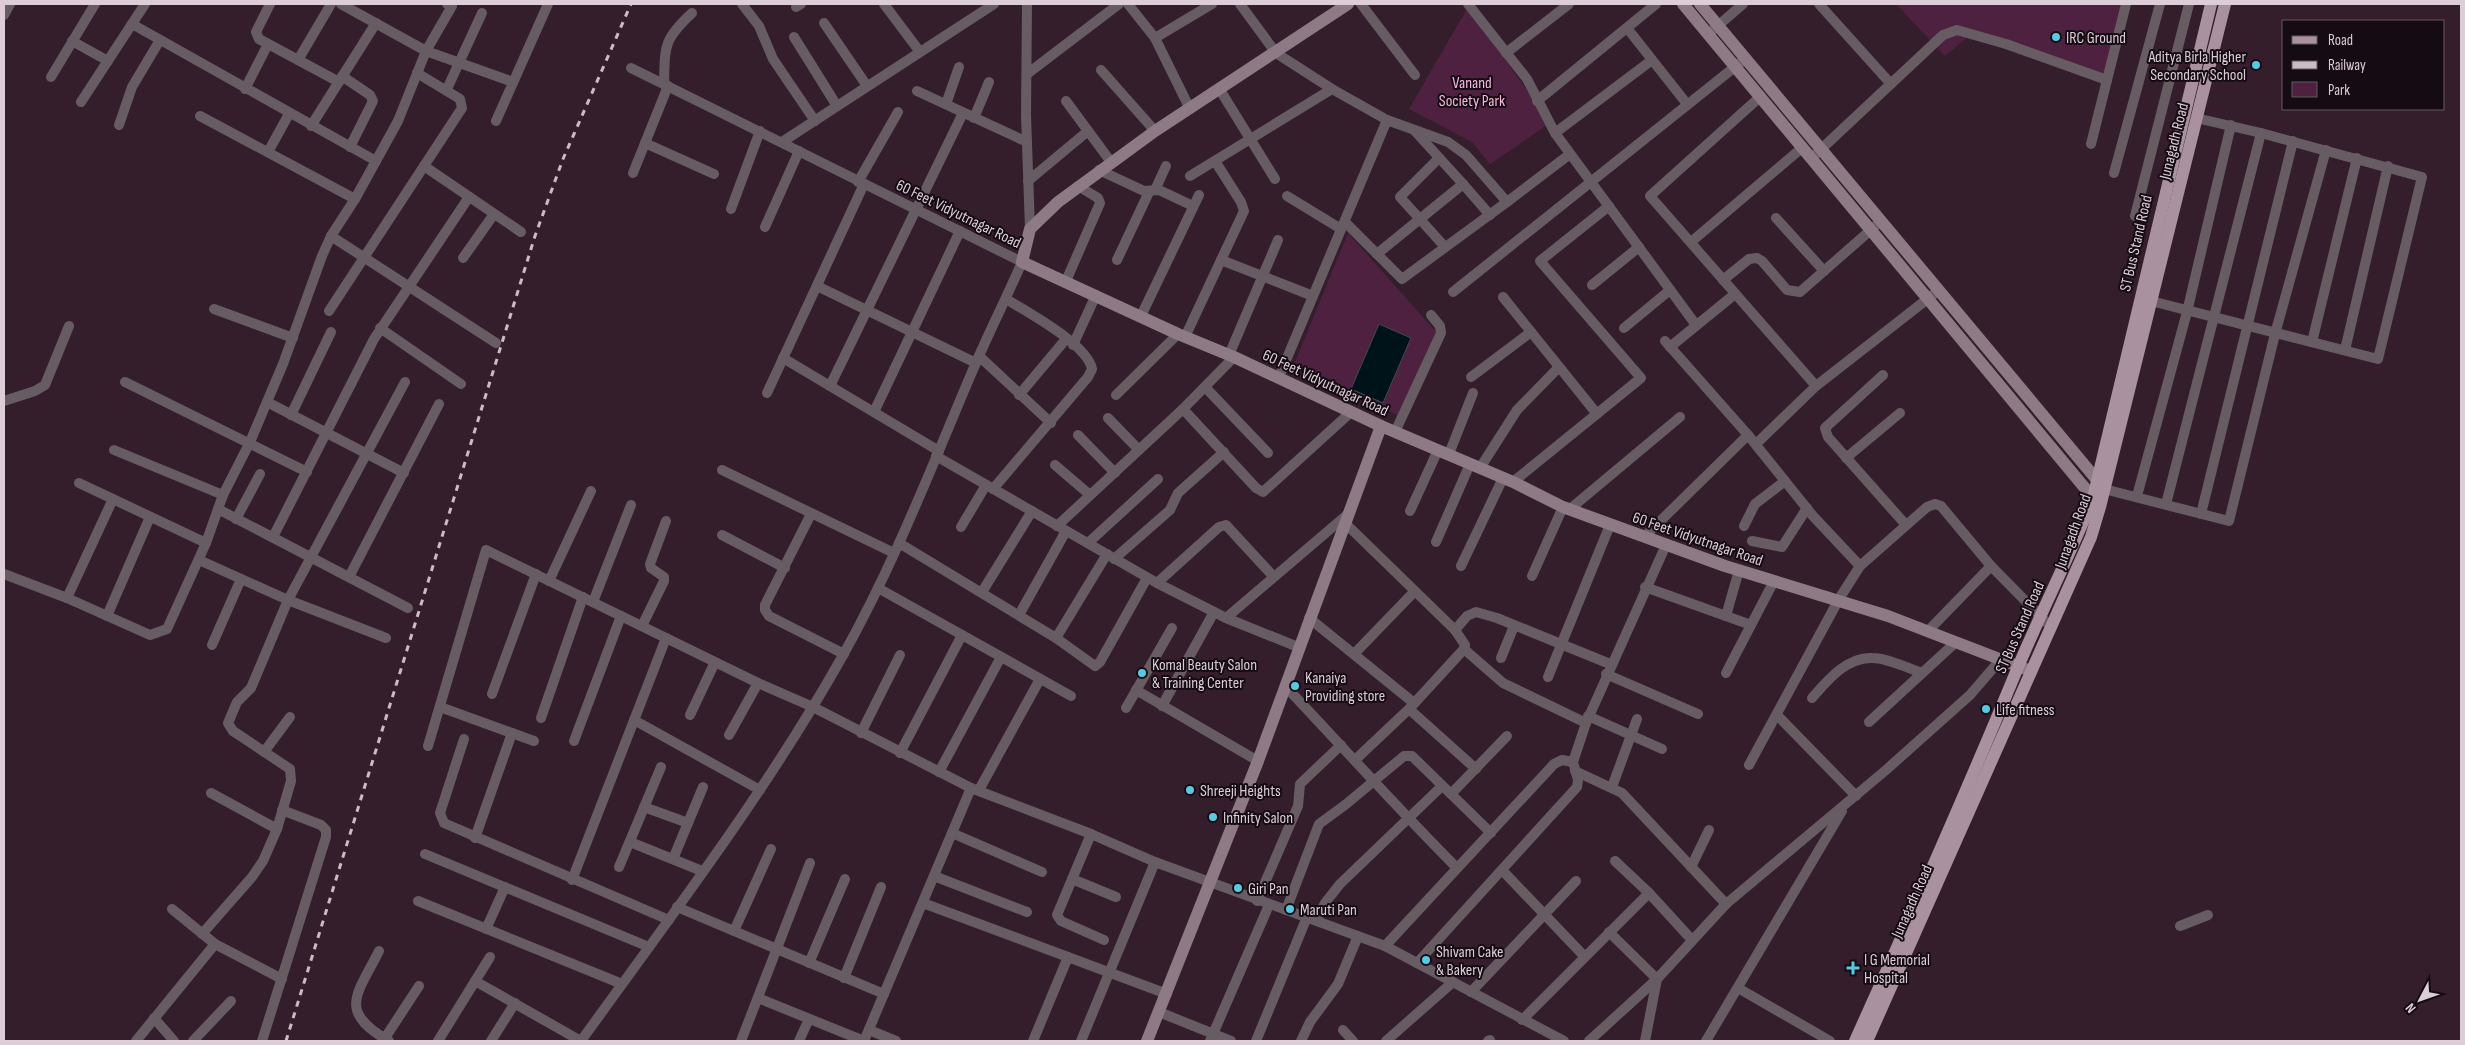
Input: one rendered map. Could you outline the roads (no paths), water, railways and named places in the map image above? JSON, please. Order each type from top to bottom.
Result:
[{"type":"main road","name":"ST Bus Stand Road","points":[[1855,1041],[1987,745],[2025,668],[2041,617],[2096,502],[2210,4]]},
{"type":"main road","name":"Junagadh Road","points":[[2101,484],[2151,301],[2225,4]]},
{"type":"main road","name":"Junagadh Road","points":[[1867,1041],[2025,668],[2051,627],[2091,537],[2096,502]]},
{"type":"street","points":[[4,15],[10,4]]},
{"type":"street","points":[[51,77],[95,4]]},
{"type":"street","points":[[81,102],[145,4]]},
{"type":"street","points":[[270,4],[256,35],[268,44],[298,60],[341,79],[370,95],[373,101],[350,147]]},
{"type":"street","points":[[298,60],[330,4]]},
{"type":"street","points":[[4,574],[67,598],[150,635],[167,629],[199,560],[223,495],[250,442],[267,402],[331,236],[355,199],[398,121],[426,51],[452,6],[447,4]]},
{"type":"street","points":[[496,121],[548,4]]},
{"type":"street","points":[[742,4],[760,26],[770,54],[814,121]]},
{"type":"street","points":[[782,142],[994,4]]},
{"type":"street","points":[[475,981],[581,1041],[760,790],[844,654],[899,543],[977,359],[1022,262],[1030,229],[1027,142],[1027,4]]},
{"type":"street","points":[[1027,74],[1119,4]]},
{"type":"street","points":[[1128,4],[1155,38],[1190,109]]},
{"type":"street","points":[[1155,38],[1212,4]]},
{"type":"street","points":[[1240,4],[1276,53],[1332,89],[1388,120],[1448,142],[1466,155],[1507,202]]},
{"type":"street","points":[[1030,229],[1078,186],[1110,162],[1348,4]]},
{"type":"street","points":[[1361,4],[1415,75]]},
{"type":"street","points":[[1506,53],[1569,4]]},
{"type":"street","points":[[1537,101],[1656,4]]},
{"type":"street","points":[[1683,4],[1713,30],[1741,62],[1816,154],[1845,199],[2096,502]]},
{"type":"street","points":[[1700,4],[1713,30]]},
{"type":"street","points":[[1713,30],[1743,4]]},
{"type":"street","points":[[1819,4],[1891,84]]},
{"type":"street","points":[[2091,144],[2126,4]]},
{"type":"street","points":[[2114,173],[2160,4]]},
{"type":"street","points":[[2135,216],[2189,4]]},
{"type":"street","points":[[348,5],[426,51],[513,82]]},
{"type":"street","points":[[888,5],[920,52]]},
{"type":"street","points":[[1472,5],[1527,79],[1555,133],[1696,326]]},
{"type":"street","points":[[447,89],[482,13]]},
{"type":"street","points":[[633,173],[666,85],[665,53],[668,40],[692,13]]},
{"type":"street","points":[[311,126],[376,23]]},
{"type":"street","points":[[824,23],[867,86]]},
{"type":"street","points":[[132,24],[244,89],[376,161]]},
{"type":"street","points":[[1626,28],[1687,104]]},
{"type":"street","points":[[1816,154],[1943,35],[1957,30],[2006,44],[2107,80]]},
{"type":"street","points":[[794,37],[838,106]]},
{"type":"street","points":[[119,125],[132,87],[160,40]]},
{"type":"street","points":[[72,41],[108,61]]},
{"type":"street","points":[[244,89],[268,44]]},
{"type":"street","points":[[1555,133],[1652,60]]},
{"type":"street","points":[[1741,62],[1761,96],[1803,147],[1816,154],[1855,190],[2101,484],[2137,496],[2229,521],[2275,334],[2326,150]]},
{"type":"street","points":[[1453,292],[1590,180],[1741,62]]},
{"type":"street","points":[[946,104],[959,67]]},
{"type":"street","name":"60 Feet Vidyutnagar Road","points":[[631,68],[1022,262],[1279,377],[1381,426],[1508,480],[1567,508],[1738,570],[1838,599],[2025,668]]},
{"type":"street","points":[[1101,70],[1155,131]]},
{"type":"street","points":[[329,311],[462,108],[460,99],[447,89],[417,73]]},
{"type":"street","points":[[974,118],[989,82]]},
{"type":"street","points":[[1190,176],[1332,89]]},
{"type":"street","points":[[1220,90],[1275,179]]},
{"type":"street","points":[[917,91],[1027,142]]},
{"type":"street","points":[[1761,96],[1650,196],[1816,386]]},
{"type":"street","points":[[1066,100],[1110,162]]},
{"type":"street","points":[[767,393],[817,286],[861,183],[898,112]]},
{"type":"street","points":[[830,386],[964,113]]},
{"type":"street","points":[[268,152],[289,114]]},
{"type":"street","points":[[200,116],[355,199]]},
{"type":"street","points":[[2151,301],[2187,312],[2378,359],[2422,177],[2293,141],[2196,118]]},
{"type":"street","points":[[1279,377],[1388,120]]},
{"type":"street","points":[[2137,496],[2187,312],[2231,125]]},
{"type":"street","points":[[1413,129],[1490,215]]},
{"type":"street","points":[[1028,181],[1088,131]]},
{"type":"street","points":[[731,209],[760,132]]},
{"type":"street","points":[[2166,504],[2261,133]]},
{"type":"street","points":[[2201,514],[2293,141]]},
{"type":"street","points":[[645,143],[714,174]]},
{"type":"street","points":[[1691,242],[1803,147]]},
{"type":"street","points":[[764,227],[799,150]]},
{"type":"street","points":[[1287,196],[1343,226],[1378,254],[1402,279],[1570,154]]},
{"type":"street","points":[[1439,158],[1400,197],[1445,247]]},
{"type":"street","points":[[2312,342],[2357,158]]},
{"type":"street","points":[[1116,395],[1182,335],[1221,260],[1244,207],[1215,161]]},
{"type":"street","points":[[424,166],[521,232]]},
{"type":"street","points":[[1117,260],[1166,166]]},
{"type":"street","points":[[2345,350],[2388,166]]},
{"type":"street","points":[[1100,170],[1194,206]]},
{"type":"street","points":[[1378,254],[1463,184]]},
{"type":"street","points":[[1066,281],[1100,203],[1098,198],[1078,186]]},
{"type":"street","points":[[1845,199],[1855,190]]},
{"type":"street","points":[[1141,316],[1199,195]]},
{"type":"street","points":[[273,537],[328,434],[380,328],[410,287],[469,197]]},
{"type":"street","points":[[1461,566],[1508,480],[1597,414],[1641,378],[1540,261],[1609,206]]},
{"type":"street","points":[[463,258],[494,214]]},
{"type":"street","points":[[1776,218],[1824,272]]},
{"type":"street","points":[[1723,280],[1752,258],[1762,260],[1787,290],[1796,293],[1824,272],[1881,221]]},
{"type":"street","points":[[874,412],[960,231]]},
{"type":"street","points":[[331,236],[496,343]]},
{"type":"street","points":[[1056,526],[1183,409],[1232,356],[1262,276],[1278,240]]},
{"type":"street","points":[[1592,285],[1639,247]]},
{"type":"street","points":[[1221,260],[1313,296]]},
{"type":"street","points":[[817,286],[913,332],[977,359],[1050,422]]},
{"type":"street","points":[[1624,328],[1670,290]]},
{"type":"street","points":[[1756,444],[1816,386],[1939,290]]},
{"type":"street","points":[[1735,294],[1696,326],[1667,344],[1756,444],[1807,508],[1860,566]]},
{"type":"street","points":[[1019,395],[1070,342],[1096,295]]},
{"type":"street","points":[[1503,297],[1597,414]]},
{"type":"street","points":[[961,527],[990,487],[1050,422],[1092,369],[1089,361],[1070,342],[1049,325],[1006,299]]},
{"type":"street","points":[[214,309],[293,338]]},
{"type":"street","points":[[1395,432],[1440,336],[1440,326],[1431,315]]},
{"type":"street","points":[[4,401],[35,391],[45,385],[69,326]]},
{"type":"street","points":[[380,328],[461,384]]},
{"type":"street","points":[[291,415],[331,332]]},
{"type":"street","points":[[1471,377],[1531,332]]},
{"type":"street","points":[[783,358],[874,412],[990,487],[1147,578],[1226,618],[1298,647]]},
{"type":"street","points":[[1436,542],[1475,466],[1517,410],[1559,367]]},
{"type":"street","points":[[1883,375],[1825,428],[1828,437],[1906,526]]},
{"type":"street","points":[[125,382],[250,442],[307,472]]},
{"type":"street","points":[[202,934],[252,877],[263,861],[277,830],[291,781],[290,769],[232,731],[228,724],[237,702],[251,688],[288,600],[405,382]]},
{"type":"street","points":[[1205,387],[1268,453]]},
{"type":"street","points":[[1410,511],[1444,452],[1473,393]]},
{"type":"street","points":[[267,402],[404,473]]},
{"type":"street","points":[[349,577],[439,404]]},
{"type":"street","points":[[1183,409],[1258,490],[1266,491],[1351,412]]},
{"type":"street","points":[[1846,458],[1900,413]]},
{"type":"street","points":[[1532,576],[1567,508],[1680,417]]},
{"type":"street","points":[[1108,418],[1139,450]]},
{"type":"street","points":[[1147,1041],[1258,761],[1298,647],[1381,426]]},
{"type":"street","points":[[1078,434],[1115,473]]},
{"type":"street","points":[[1644,537],[1748,435]]},
{"type":"street","points":[[114,450],[223,495]]},
{"type":"street","points":[[1056,638],[1111,556],[1170,510],[1178,493],[1224,452]]},
{"type":"street","points":[[1055,465],[1090,495]]},
{"type":"street","points":[[722,470],[894,553]]},
{"type":"street","points":[[236,519],[260,474]]},
{"type":"street","points":[[1088,543],[1158,478]]},
{"type":"street","points":[[1744,526],[1755,504],[1785,481]]},
{"type":"street","points":[[79,483],[206,543]]},
{"type":"street","points":[[549,581],[590,491]]},
{"type":"street","points":[[67,598],[113,499]]},
{"type":"street","points":[[1749,765],[1838,599],[1860,566],[1927,507],[1934,504],[1941,506],[1991,566],[2051,627]]},
{"type":"street","points":[[541,718],[588,600],[631,505]]},
{"type":"street","points":[[1752,541],[1782,547],[1807,508]]},
{"type":"street","points":[[218,509],[408,608]]},
{"type":"street","points":[[982,592],[1032,511]]},
{"type":"street","points":[[811,514],[765,605],[767,614],[844,654]]},
{"type":"street","points":[[107,616],[150,517]]},
{"type":"street","points":[[1226,618],[1273,576],[1346,518]]},
{"type":"street","points":[[1346,518],[1414,592],[1455,630],[1463,641],[1464,649],[1503,683],[1587,720],[1632,735],[1662,749]]},
{"type":"street","points":[[642,626],[664,581],[664,577],[651,568],[650,564],[666,521]]},
{"type":"street","points":[[1157,583],[1219,527],[1226,525],[1273,576]]},
{"type":"street","points":[[1548,678],[1610,525]]},
{"type":"street","points":[[1019,615],[1066,531]]},
{"type":"street","points":[[722,535],[785,568]]},
{"type":"street","points":[[899,543],[1056,638],[1091,665],[1097,665],[1147,578]]},
{"type":"street","points":[[1417,963],[1575,790],[1578,784],[1574,767],[1587,720],[1610,664],[1666,545]]},
{"type":"street","points":[[428,746],[486,550],[758,683],[813,707],[900,753],[975,789],[1091,834],[1155,862],[1257,901],[1385,946],[1564,1041]]},
{"type":"street","points":[[199,560],[288,600],[386,638]]},
{"type":"street","points":[[1928,631],[1991,566]]},
{"type":"street","points":[[1726,616],[1738,570]]},
{"type":"street","points":[[492,694],[536,574]]},
{"type":"street","points":[[212,645],[241,579]]},
{"type":"street","points":[[1726,673],[1774,581]]},
{"type":"street","points":[[1645,587],[1751,625]]},
{"type":"street","points":[[878,588],[1071,696]]},
{"type":"street","points":[[1354,654],[1414,592]]},
{"type":"street","points":[[1162,706],[1214,612]]},
{"type":"street","points":[[1455,630],[1467,616],[1476,612],[1610,664]]},
{"type":"street","points":[[574,741],[622,616]]},
{"type":"street","points":[[1309,618],[1354,654],[1412,706],[1476,769]]},
{"type":"street","points":[[1502,658],[1514,626]]},
{"type":"street","points":[[1126,708],[1172,628]]},
{"type":"street","points":[[900,753],[962,635]]},
{"type":"street","points":[[572,880],[666,638]]},
{"type":"street","points":[[1869,722],[1956,642]]},
{"type":"street","points":[[1356,760],[1412,706],[1464,649]]},
{"type":"street","points":[[861,733],[900,655]]},
{"type":"street","points":[[939,772],[1001,657]]},
{"type":"street","points":[[1812,698],[1836,672],[1866,658],[1875,658],[1922,673]]},
{"type":"street","points":[[1589,1041],[1657,979],[1726,904],[1856,796],[1970,695],[2001,659]]},
{"type":"street","points":[[690,715],[715,662]]},
{"type":"street","points":[[1606,674],[1698,714]]},
{"type":"street","points":[[758,998],[864,1041],[952,833],[975,789],[1040,679]]},
{"type":"street","points":[[729,735],[758,683]]},
{"type":"street","points":[[1284,686],[1356,760],[1373,782],[1408,820],[1457,868]]},
{"type":"street","points":[[1136,690],[1258,761]]},
{"type":"street","points":[[440,707],[534,741]]},
{"type":"street","points":[[1777,715],[1856,796]]},
{"type":"street","points":[[264,752],[290,717]]},
{"type":"street","points":[[1612,787],[1637,719]]},
{"type":"street","points":[[634,720],[760,790]]},
{"type":"street","points":[[475,838],[512,733]]},
{"type":"street","points":[[1451,794],[1507,736]]},
{"type":"street","points":[[464,739],[440,816],[444,823],[572,880],[669,920]]},
{"type":"street","points":[[1257,901],[1298,806],[1300,784],[1341,745]]},
{"type":"street","points":[[1286,910],[1319,824],[1408,755],[1412,756],[1491,832]]},
{"type":"street","points":[[1385,946],[1554,764],[1562,760],[1622,793],[1726,904]]},
{"type":"street","points":[[619,867],[661,767]]},
{"type":"street","points":[[1256,1041],[1311,919],[1340,884],[1442,786]]},
{"type":"street","points":[[673,859],[703,787]]},
{"type":"street","points":[[211,793],[277,830]]},
{"type":"street","points":[[1706,1041],[1846,804]]},
{"type":"street","points":[[644,807],[688,823]]},
{"type":"street","points":[[262,1041],[326,837],[326,830],[321,825],[282,810]]},
{"type":"street","points":[[1691,867],[1709,830]]},
{"type":"street","points":[[952,833],[1042,872]]},
{"type":"street","points":[[1091,834],[1058,918],[1104,940]]},
{"type":"street","points":[[630,842],[702,871]]},
{"type":"street","points":[[734,931],[770,849]]},
{"type":"street","points":[[425,854],[649,947]]},
{"type":"street","points":[[1615,861],[1649,893],[1692,940]]},
{"type":"street","points":[[1081,1041],[1155,862]]},
{"type":"street","points":[[741,1041],[810,863]]},
{"type":"street","points":[[1502,870],[1584,956]]},
{"type":"street","points":[[934,876],[1027,912]]},
{"type":"street","points":[[809,963],[844,879]]},
{"type":"street","points":[[1072,880],[1116,897]]},
{"type":"street","points":[[1471,992],[1576,881]]},
{"type":"street","points":[[486,929],[505,887]]},
{"type":"street","points":[[844,978],[881,887]]},
{"type":"street","points":[[1522,1020],[1649,893]]},
{"type":"street","points":[[418,901],[622,984]]},
{"type":"street","points":[[922,902],[1167,994]]},
{"type":"street","points":[[1211,1037],[1269,905]]},
{"type":"street","points":[[677,907],[884,994]]},
{"type":"street","points":[[172,910],[215,944],[282,979]]},
{"type":"street","points":[[2180,926],[2208,915]]},
{"type":"street","points":[[1609,932],[1657,979]]},
{"type":"street","points":[[1301,1041],[1310,1022],[1338,984],[1358,936]]},
{"type":"street","points":[[136,1041],[215,944]]},
{"type":"street","points":[[379,951],[355,999],[356,1008],[363,1024],[385,1040],[419,986]]},
{"type":"street","points":[[438,1041],[490,957]]},
{"type":"street","points":[[1033,1041],[1068,957]]},
{"type":"street","points":[[1645,1041],[1657,979]]},
{"type":"street","points":[[1386,1041],[1453,982]]},
{"type":"street","points":[[1738,988],[1830,1041]]},
{"type":"street","points":[[193,1041],[231,1001]]},
{"type":"street","points":[[491,1041],[514,1003]]},
{"type":"street","points":[[1159,1012],[1211,1037],[1231,1041]]},
{"type":"street","points":[[154,1018],[174,1041]]},
{"type":"street","points":[[800,1041],[809,1019]]},
{"type":"street","points":[[869,1030],[896,1041]]},
{"type":"street","points":[[1343,1030],[1353,1041]]},
{"type":"railway","points":[[286,1041],[535,236],[563,159],[631,4]]},
{"type":"place","name":"IRC Ground","points":[[2056,37]]},
{"type":"place","name":"Aditya Birla Higher Secondary School","points":[[2256,65]]},
{"type":"place","name":"Komal Beauty Salon & Training Center","points":[[1142,673]]},
{"type":"place","name":"Kanaiya Providing store","points":[[1295,686]]},
{"type":"place","name":"Life fitness","points":[[1986,709]]},
{"type":"place","name":"Shreeji Heights","points":[[1190,790]]},
{"type":"place","name":"Infinity Salon","points":[[1213,817]]},
{"type":"place","name":"Giri Pan","points":[[1238,888]]},
{"type":"place","name":"Maruti Pan","points":[[1290,909]]},
{"type":"place","name":"Shivam Cake & Bakery","points":[[1426,960]]},
{"type":"place","name":"I G Memorial Hospital","points":[[1853,968]]},
{"type":"park label","name":"Vanand Society Park","points":[[1472,91]]}]
